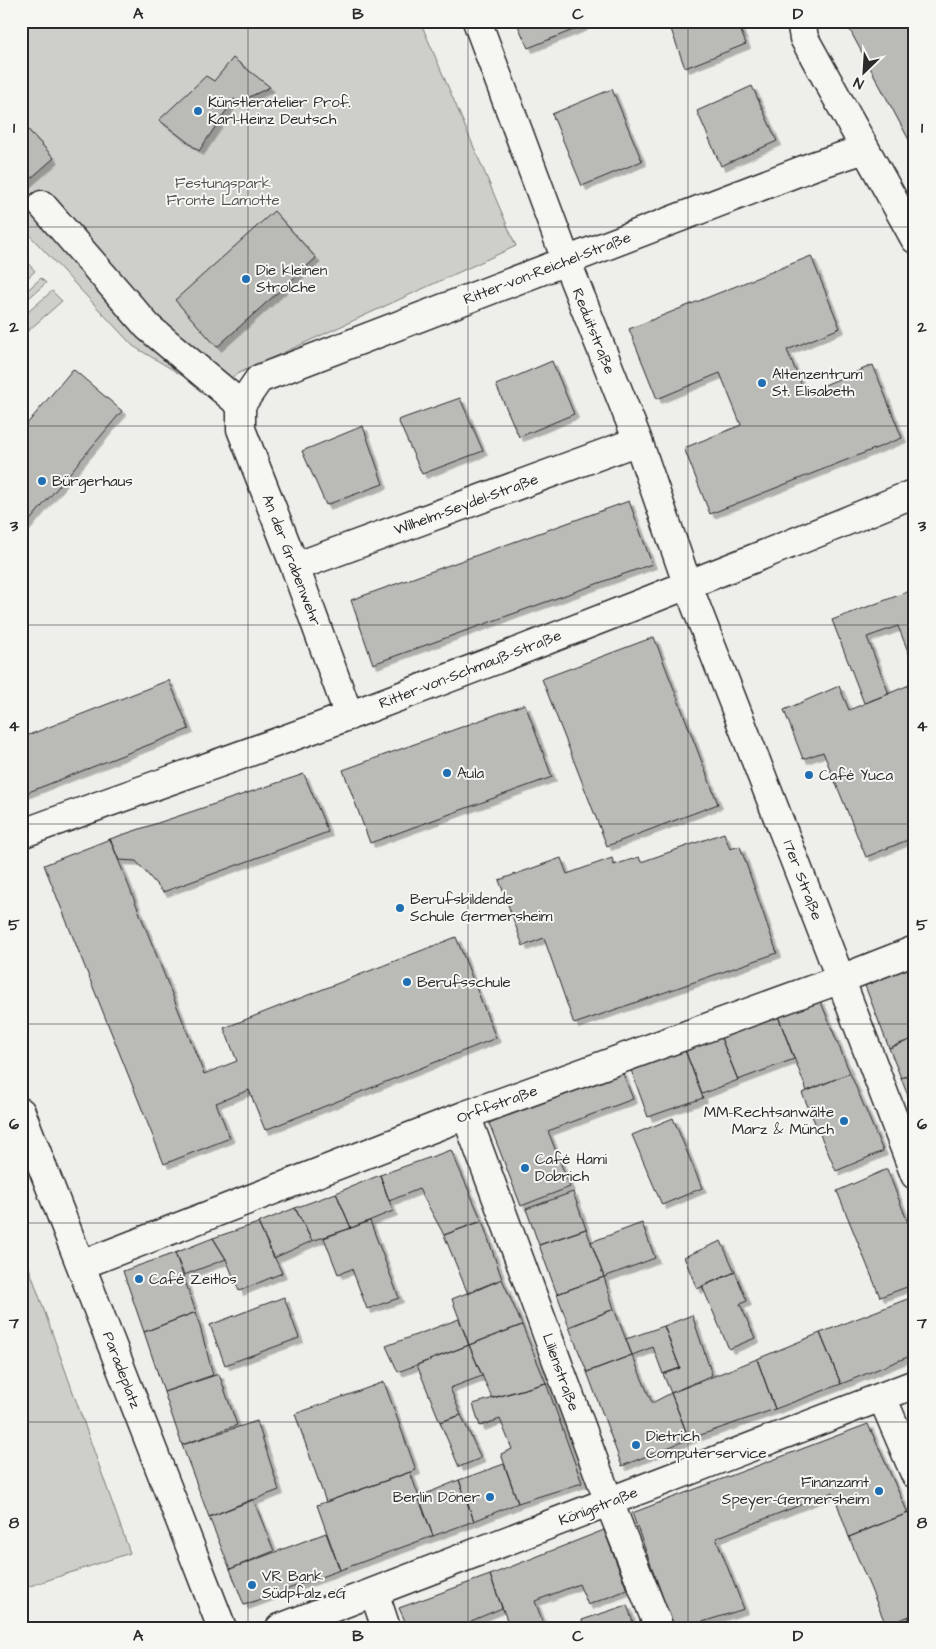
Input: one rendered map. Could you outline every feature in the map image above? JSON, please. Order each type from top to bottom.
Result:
[{"type":"street","name":"Reduitstraße","points":[[478,21],[566,260],[638,441],[688,586]]},
{"type":"street","points":[[801,21],[804,38],[915,239]]},
{"type":"street","name":"Ritter-von-Reichel-Straße","points":[[241,404],[259,379],[816,165],[865,149]]},
{"type":"street","points":[[42,205],[148,327],[241,404]]},
{"type":"street","name":"An der Grabenwehr","points":[[241,404],[241,429],[295,567],[349,716]]},
{"type":"street","name":"Wilhelm-Seydel-Straße","points":[[295,567],[638,441]]},
{"type":"street","name":"Ritter-von-Schmauß-Straße","points":[[21,834],[140,789],[349,716],[688,586],[915,494]]},
{"type":"street","name":"17er Straße","points":[[688,586],[915,1175]]},
{"type":"street","name":"Orffstraße","points":[[81,1265],[466,1115],[841,979],[915,950]]},
{"type":"street","name":"Paradeplatz","points":[[21,1112],[222,1628]]},
{"type":"street","name":"Lilienstraße","points":[[466,1115],[609,1502],[659,1628]]},
{"type":"street","name":"Königstraße","points":[[280,1628],[915,1384]]},
{"type":"street","points":[[882,1397],[915,1474]]},
{"type":"street","points":[[374,1592],[386,1628]]},
{"type":"green space","name":"Festungspark Fronte Lamotte","points":[[21,21],[420,21],[516,246],[237,374],[210,392],[133,346],[21,226]]},
{"type":"green space","points":[[23,258],[35,271],[21,284],[21,259]]},
{"type":"green space","points":[[41,278],[46,283],[21,305],[21,296]]},
{"type":"green space","points":[[52,291],[62,301],[21,337],[21,318]]},
{"type":"green space","points":[[21,1245],[130,1553],[21,1589]]},
{"type":"building","points":[[516,21],[581,21],[583,26],[528,48]]},
{"type":"building","points":[[668,21],[737,21],[746,44],[685,68]]},
{"type":"building","points":[[845,21],[912,21],[915,27],[915,151]]},
{"type":"building","name":"Künstleratelier Prof. Karl-Heinz Deutsch","points":[[233,58],[270,87],[239,102],[234,99],[199,151],[159,120],[206,76],[214,81]]},
{"type":"building","points":[[752,86],[777,141],[721,166],[697,111]]},
{"type":"building","points":[[612,89],[642,161],[582,186],[552,114]]},
{"type":"building","points":[[21,122],[54,158],[21,187]]},
{"type":"building","name":"Die kleinen Strolche","points":[[274,211],[316,258],[217,347],[175,300]]},
{"type":"building","name":"Altenzentrum St. Elisabeth","points":[[811,256],[840,328],[787,350],[805,393],[873,365],[902,438],[710,514],[684,448],[741,425],[720,373],[657,399],[629,329]]},
{"type":"building","points":[[552,361],[574,414],[519,437],[496,385]]},
{"type":"building","name":"Bürgerhaus","points":[[73,369],[122,411],[21,531],[21,431]]},
{"type":"building","points":[[460,398],[483,451],[422,474],[398,420]]},
{"type":"building","points":[[363,426],[383,484],[326,505],[302,451]]},
{"type":"building","points":[[629,501],[652,564],[373,664],[351,600]]},
{"type":"building","points":[[910,591],[915,603],[915,669],[898,626],[867,637],[889,694],[864,703],[832,620]]},
{"type":"building","points":[[654,637],[718,804],[607,846],[542,679]]},
{"type":"building","points":[[169,680],[189,729],[21,795],[21,738]]},
{"type":"building","points":[[914,683],[915,837],[866,857],[823,752],[803,759],[784,710],[839,686],[849,710]]},
{"type":"building","name":"Aula","points":[[525,704],[552,777],[370,843],[343,770]]},
{"type":"building","points":[[304,774],[328,832],[163,892],[136,861],[119,860],[110,839]]},
{"type":"building","points":[[724,833],[730,849],[740,846],[777,953],[574,1024],[544,938],[523,946],[499,880],[561,858],[567,874],[612,858],[614,865],[639,857],[641,862]]},
{"type":"building","name":"Berufsschule","points":[[110,839],[204,1074],[237,1061],[224,1028],[456,937],[496,1038],[265,1130],[249,1090],[216,1103],[230,1138],[164,1164],[44,865]]},
{"type":"building","points":[[915,963],[915,1038],[889,1048],[864,983]]},
{"type":"building","points":[[820,1000],[850,1073],[807,1091],[778,1016]]},
{"type":"building","points":[[778,1016],[794,1059],[738,1080],[721,1038]]},
{"type":"building","points":[[721,1038],[738,1080],[702,1094],[685,1050]]},
{"type":"building","points":[[915,1038],[915,1072],[901,1078],[889,1048]]},
{"type":"building","points":[[685,1050],[703,1098],[648,1117],[631,1070]]},
{"type":"building","points":[[622,1071],[633,1099],[548,1131],[570,1187],[521,1206],[489,1123]]},
{"type":"building","points":[[915,1072],[915,1099],[910,1101],[901,1078]]},
{"type":"building","points":[[850,1073],[883,1151],[836,1171],[802,1093]]},
{"type":"building","points":[[915,1099],[915,1113],[910,1101]]},
{"type":"building","points":[[673,1118],[702,1188],[662,1205],[632,1135]]},
{"type":"building","points":[[451,1150],[482,1221],[444,1235],[419,1189],[389,1201],[380,1175]]},
{"type":"building","points":[[887,1169],[915,1241],[915,1284],[880,1297],[837,1191]]},
{"type":"building","points":[[380,1175],[393,1211],[351,1228],[336,1193]]},
{"type":"building","points":[[573,1192],[586,1229],[539,1245],[526,1209]]},
{"type":"building","points":[[336,1193],[351,1228],[312,1241],[295,1208]]},
{"type":"building","points":[[295,1208],[312,1241],[274,1258],[258,1223]]},
{"type":"building","points":[[370,1221],[399,1298],[367,1309],[352,1269],[338,1274],[324,1238]]},
{"type":"building","points":[[482,1221],[502,1279],[468,1294],[444,1235]]},
{"type":"building","points":[[258,1223],[282,1273],[239,1291],[226,1259],[213,1238]]},
{"type":"building","points":[[642,1223],[655,1258],[604,1277],[591,1242]]},
{"type":"building","points":[[586,1229],[604,1277],[557,1294],[539,1245]]},
{"type":"building","points":[[213,1238],[226,1259],[184,1275],[175,1253]]},
{"type":"building","points":[[721,1241],[735,1272],[697,1289],[684,1257]]},
{"type":"building","points":[[175,1253],[196,1312],[144,1332],[123,1271]]},
{"type":"building","points":[[735,1272],[747,1301],[740,1304],[755,1338],[729,1349],[702,1286]]},
{"type":"building","points":[[604,1277],[614,1309],[569,1327],[557,1294]]},
{"type":"building","points":[[502,1279],[522,1325],[469,1345],[452,1299]]},
{"type":"building","points":[[915,1296],[915,1354],[841,1384],[820,1333]]},
{"type":"building","points":[[284,1297],[299,1338],[225,1365],[210,1325]]},
{"type":"building","points":[[614,1309],[632,1355],[587,1372],[569,1327]]},
{"type":"building","points":[[196,1312],[213,1375],[164,1392],[144,1332]]},
{"type":"building","points":[[692,1315],[712,1375],[671,1393],[663,1374],[680,1368],[664,1326]]},
{"type":"building","points":[[459,1319],[469,1345],[398,1372],[386,1346]]},
{"type":"building","points":[[522,1325],[546,1383],[492,1398],[469,1345]]},
{"type":"building","points":[[664,1326],[680,1368],[663,1374],[653,1347],[632,1355],[626,1339]]},
{"type":"building","points":[[820,1333],[841,1384],[775,1409],[757,1359]]},
{"type":"building","points":[[469,1345],[482,1376],[450,1388],[461,1415],[440,1422],[417,1365]]},
{"type":"building","points":[[632,1355],[652,1403],[671,1393],[689,1439],[622,1466],[587,1372]]},
{"type":"building","points":[[757,1359],[775,1409],[689,1439],[671,1393]]},
{"type":"building","points":[[219,1374],[237,1425],[182,1445],[164,1392]]},
{"type":"building","points":[[384,1382],[416,1470],[326,1502],[295,1414]]},
{"type":"building","points":[[546,1383],[582,1483],[518,1503],[501,1454],[512,1449],[500,1419],[480,1426],[473,1404]]},
{"type":"building","points":[[461,1415],[481,1458],[459,1467],[440,1422]]},
{"type":"building","points":[[257,1421],[279,1490],[209,1517],[182,1445]]},
{"type":"building","points":[[868,1424],[908,1513],[849,1537],[833,1492],[716,1538],[744,1609],[683,1628],[674,1628],[632,1513]]},
{"type":"building","points":[[504,1464],[518,1503],[474,1521],[459,1480]]},
{"type":"building","points":[[410,1472],[433,1536],[340,1570],[317,1505]]},
{"type":"building","points":[[459,1480],[474,1521],[433,1536],[418,1497]]},
{"type":"building","points":[[253,1499],[274,1551],[230,1569],[209,1517]]},
{"type":"building","points":[[908,1513],[915,1530],[915,1614],[886,1625],[849,1537]]},
{"type":"building","points":[[604,1530],[627,1590],[588,1605],[579,1584],[535,1601],[545,1628],[510,1628],[490,1575]]},
{"type":"building","points":[[326,1533],[340,1570],[244,1605],[230,1569]]},
{"type":"building","points":[[490,1575],[502,1608],[471,1621],[473,1628],[408,1628],[399,1608]]},
{"type":"building","points":[[627,1605],[635,1628],[584,1628],[582,1620]]},
{"type":"building","points":[[915,1614],[915,1628],[912,1628],[908,1617]]},
{"type":"place","name":"Künstleratelier Prof. Karl-Heinz Deutsch","points":[[198,111]]},
{"type":"place","name":"Die kleinen Strolche","points":[[246,279]]},
{"type":"place","name":"Altenzentrum St. Elisabeth","points":[[762,383]]},
{"type":"place","name":"Bürgerhaus","points":[[42,481]]},
{"type":"place","name":"Aula","points":[[447,773]]},
{"type":"place","name":"Café Yuca","points":[[809,775]]},
{"type":"place","name":"Berufsbildende Schule Germersheim","points":[[400,908]]},
{"type":"place","name":"Berufsschule","points":[[407,982]]},
{"type":"place","name":"MM-Rechtsanwälte Marz & Münch","points":[[844,1121]]},
{"type":"place","name":"Café Hami Dobrich","points":[[525,1168]]},
{"type":"place","name":"Café Zeitlos","points":[[139,1279]]},
{"type":"place","name":"Dietrich Computerservice","points":[[636,1445]]},
{"type":"place","name":"Finanzamt Speyer-Germersheim","points":[[879,1491]]},
{"type":"place","name":"Berlin Döner","points":[[490,1497]]},
{"type":"place","name":"VR Bank Südpfalz eG","points":[[252,1585]]}]
